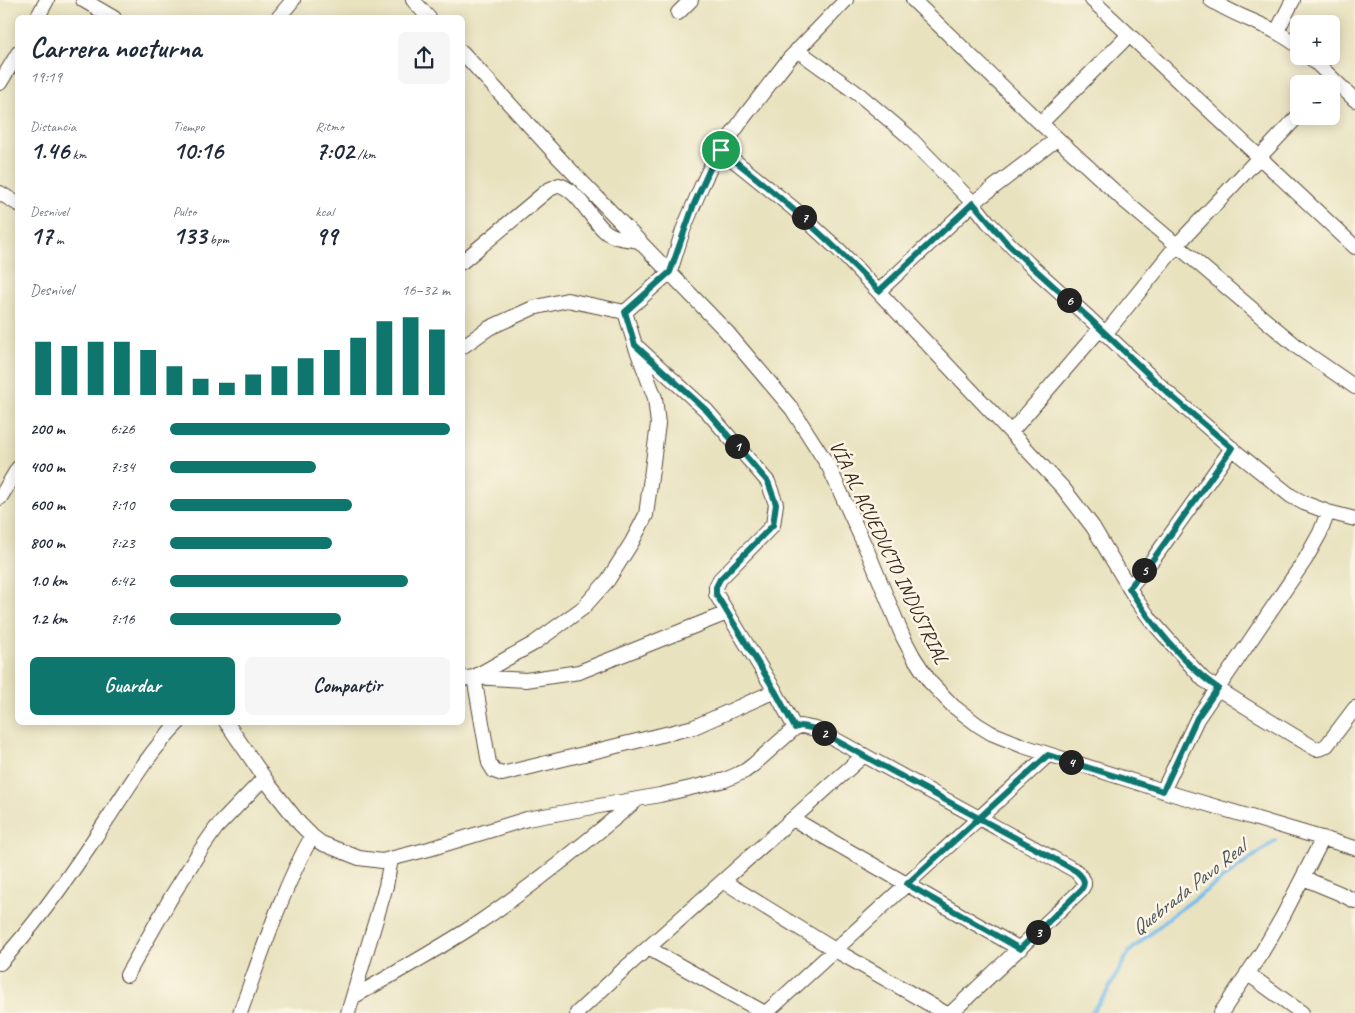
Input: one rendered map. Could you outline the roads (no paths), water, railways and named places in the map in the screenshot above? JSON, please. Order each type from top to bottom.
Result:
[{"type":"street","points":[[39,15],[47,0]]},
{"type":"street","points":[[83,0],[109,15]]},
{"type":"street","points":[[280,15],[292,0]]},
{"type":"street","points":[[413,0],[427,15]]},
{"type":"street","points":[[678,12],[690,0]]},
{"type":"street","points":[[625,312],[670,272],[694,204],[713,162],[767,85],[797,50],[846,0]]},
{"type":"street","points":[[913,0],[1041,124],[1127,202],[1293,343],[1355,387]]},
{"type":"street","points":[[1092,0],[1355,247]]},
{"type":"street","points":[[1211,0],[1234,14],[1277,31],[1290,40]]},
{"type":"street","points":[[1277,31],[1293,0]]},
{"type":"street","points":[[1041,124],[1129,34]]},
{"type":"street","points":[[797,50],[861,96],[908,135],[973,203],[1006,242],[1169,394],[1232,448],[1291,496],[1328,512],[1355,519]]},
{"type":"street","name":"VÍA AL ACUEDUCTO INDUSTRIAL","points":[[465,55],[560,160],[726,330],[792,409],[820,451],[852,517],[903,638],[930,682],[952,706],[978,725],[1007,740],[1048,755],[1355,848]]},
{"type":"street","points":[[0,84],[15,58]]},
{"type":"street","points":[[1317,65],[1325,75]]},
{"type":"street","points":[[1340,89],[1355,100]]},
{"type":"street","points":[[1011,432],[1103,331],[1177,245],[1290,124]]},
{"type":"street","points":[[879,291],[973,203],[1057,139]]},
{"type":"street","points":[[721,150],[794,208],[842,252],[1063,488],[1094,527],[1150,620],[1204,680],[1316,749],[1327,745],[1355,708]]},
{"type":"street","points":[[465,259],[548,190],[560,185],[565,186],[572,193],[606,232],[614,237],[640,241]]},
{"type":"street","points":[[0,194],[15,202]]},
{"type":"street","points":[[465,345],[490,328],[533,308],[567,300],[625,312]]},
{"type":"street","points":[[468,678],[533,644],[583,608],[608,580],[632,542],[646,514],[658,424],[655,398],[625,312]]},
{"type":"street","points":[[635,345],[707,411],[768,482],[776,504],[773,525],[720,579],[716,587],[716,594],[775,691],[795,728]]},
{"type":"street","points":[[1129,588],[1154,558],[1232,448]]},
{"type":"street","points":[[0,498],[12,474]]},
{"type":"street","points":[[1163,791],[1197,718],[1305,560],[1320,533],[1328,512]]},
{"type":"street","points":[[468,678],[526,680],[579,672],[728,613]]},
{"type":"street","points":[[468,678],[489,763],[494,771],[502,774],[694,727],[775,691]]},
{"type":"street","points":[[0,963],[47,906],[97,835],[137,772],[176,725]]},
{"type":"street","points":[[228,725],[264,778],[300,824],[312,836],[322,843],[368,860],[391,859],[527,819],[724,780],[737,775],[753,765],[795,728],[801,726],[816,729],[1076,871],[1084,881],[1081,890],[951,1013]]},
{"type":"street","points":[[648,948],[766,1013],[1048,755]]},
{"type":"street","points":[[577,1013],[864,756]]},
{"type":"street","points":[[128,975],[200,851],[226,817],[264,778]]},
{"type":"street","points":[[353,997],[418,961],[476,925],[533,884],[638,798]]},
{"type":"street","points":[[793,819],[1020,949]]},
{"type":"street","points":[[240,1013],[285,890],[312,836]]},
{"type":"street","points":[[1221,1013],[1283,916],[1323,838]]},
{"type":"street","points":[[348,1013],[386,886],[391,859]]},
{"type":"street","points":[[1303,878],[1355,901]]},
{"type":"street","points":[[723,881],[835,950],[945,1013]]},
{"type":"street","points":[[1247,974],[1302,1013]]},
{"type":"waterway","name":"Quebrada Pavo Real","points":[[1091,1013],[1107,992],[1129,952],[1171,916],[1275,841]]}]
